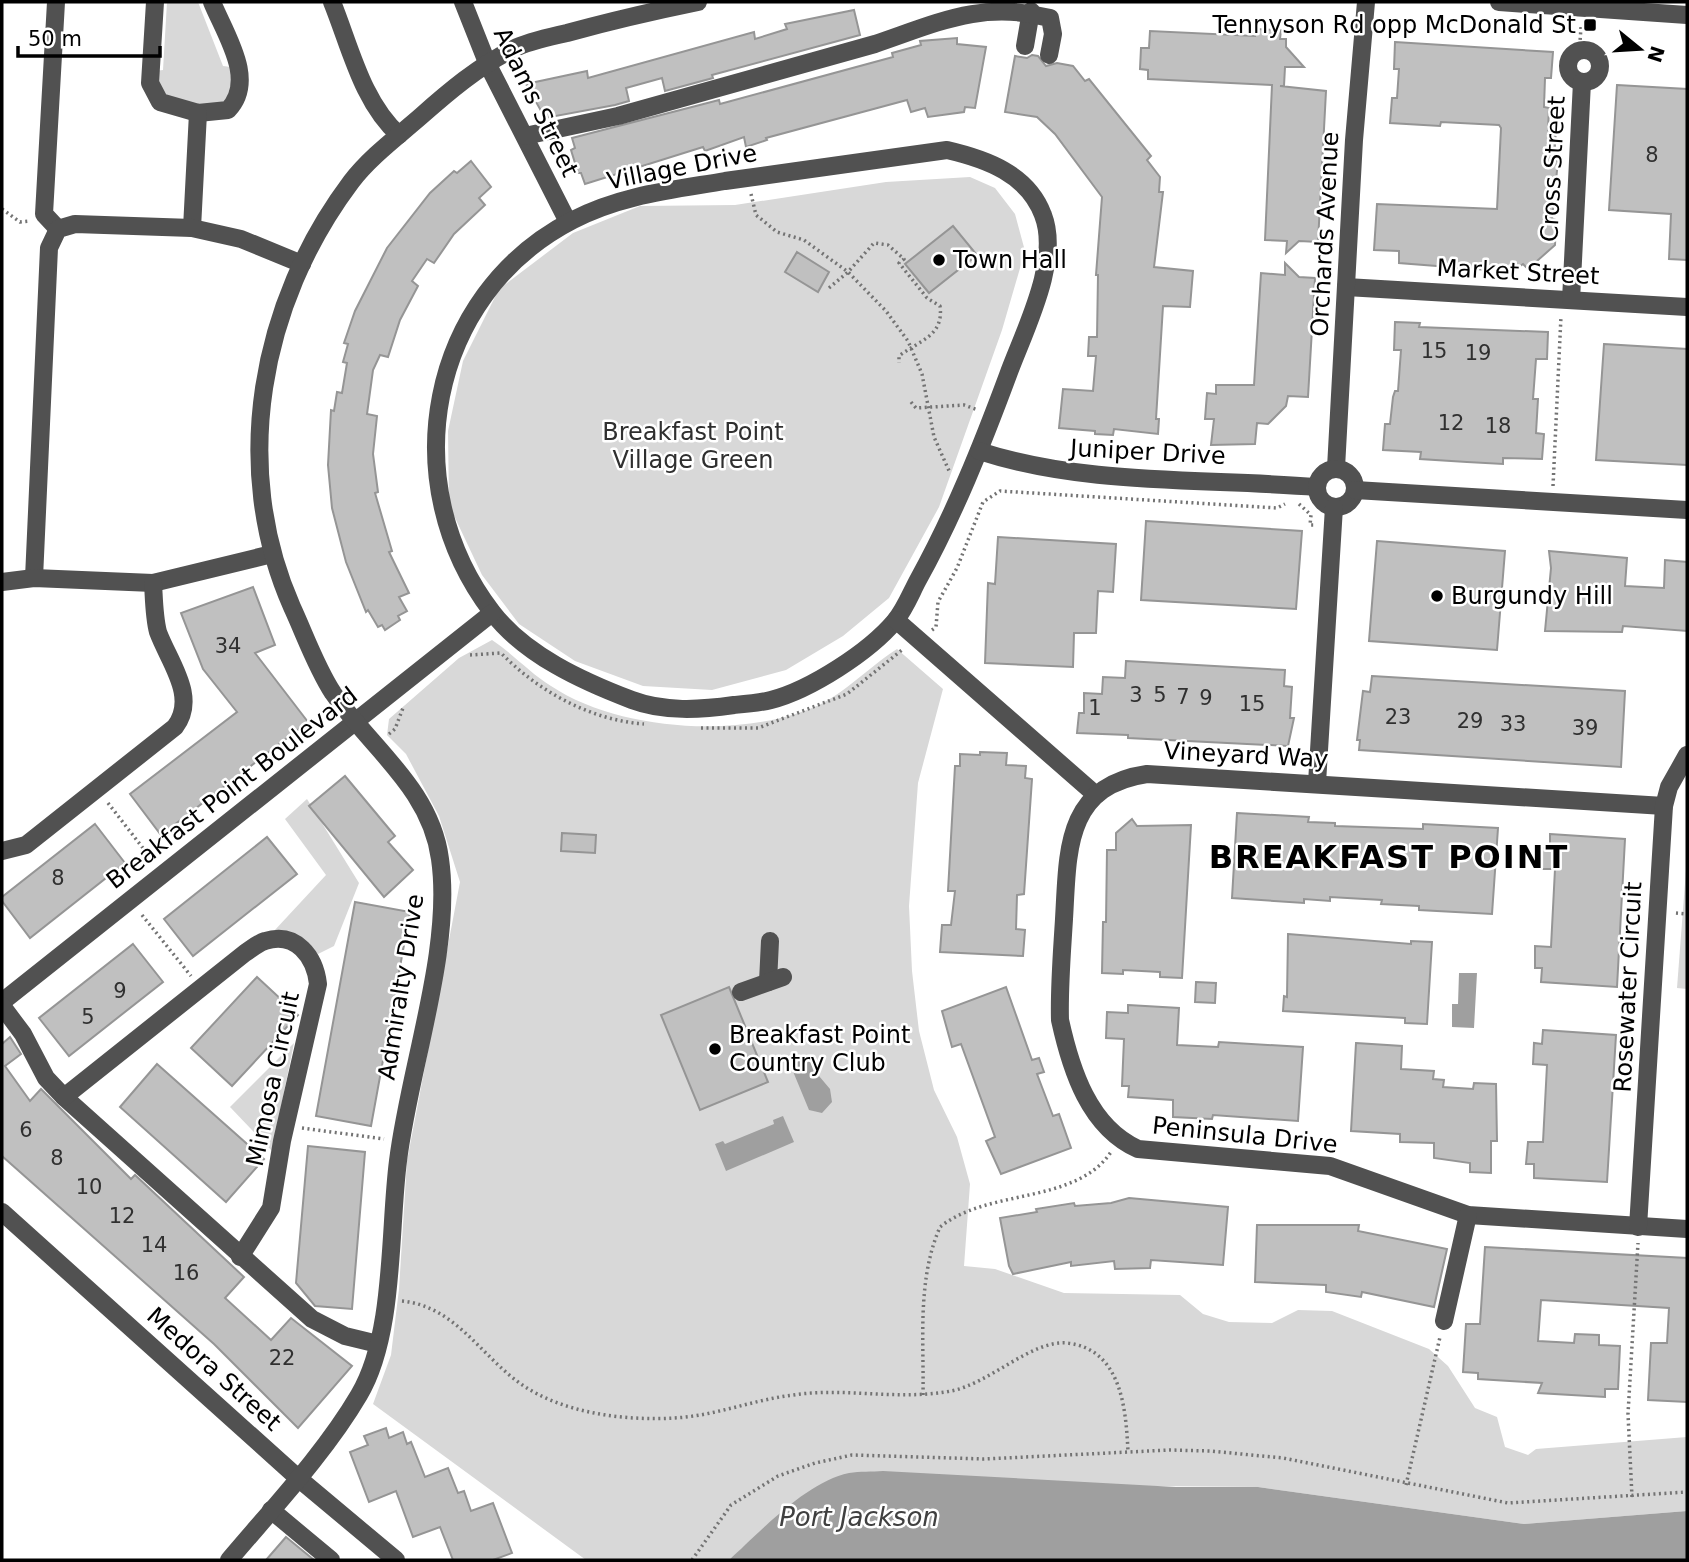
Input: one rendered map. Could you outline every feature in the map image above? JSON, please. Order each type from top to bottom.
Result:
[{"type":"street","points":[[56,2],[44,214],[58,229]]},
{"type":"street","points":[[155,2],[150,83],[160,102],[198,113],[228,110],[240,94],[240,73],[212,2]]},
{"type":"street","points":[[332,2],[373,103],[386,123],[399,135]]},
{"type":"street","name":"Adams Street","points":[[463,2],[488,65],[568,222]]},
{"type":"street","name":"Admiralty Drive","points":[[229,1560],[298,1478],[360,1394],[378,1344],[386,1300],[401,1140],[441,916],[440,856],[428,815],[415,793],[331,690],[292,607],[272,554],[261,478],[260,409],[280,317],[302,264],[325,220],[354,178],[444,95],[512,49],[550,37],[698,2]]},
{"type":"street","name":"Orchards Avenue","points":[[1336,468],[1354,140],[1366,2]]},
{"type":"street","points":[[1499,2],[1640,7],[1687,15]]},
{"type":"street","points":[[524,136],[618,116],[875,44],[964,4],[998,4],[1050,18],[1053,24],[1049,55]]},
{"type":"street","points":[[1025,46],[1031,11]]},
{"type":"street","name":"Cross Street","points":[[1566,299],[1581,82],[1592,80],[1600,66],[1597,56],[1585,49]]},
{"type":"street","points":[[192,228],[198,113]]},
{"type":"street","name":"Village Drive","points":[[947,150],[994,164],[1032,193],[1044,216],[1049,243],[1043,281],[979,451],[932,555],[896,620],[857,654],[816,682],[773,700],[676,709],[636,702],[563,669],[532,650],[492,613],[444,522],[437,485],[435,445],[445,371],[458,337],[495,281],[519,258],[568,222],[620,198],[947,150]]},
{"type":"street","points":[[34,578],[49,248],[58,229],[75,224],[192,228],[241,239],[302,264]]},
{"type":"street","name":"Market Street","points":[[1346,287],[1687,307]]},
{"type":"street","name":"Juniper Drive","points":[[979,451],[1016,463],[1060,472],[1317,487]]},
{"type":"street","points":[[1336,468],[1348,472],[1355,490],[1346,505],[1334,507],[1320,498],[1317,487],[1325,472],[1336,468]]},
{"type":"street","points":[[1355,490],[1687,510]]},
{"type":"street","points":[[1317,783],[1334,507]]},
{"type":"street","points":[[2,582],[34,578],[153,583],[272,554]]},
{"type":"street","points":[[2,852],[26,845],[175,727],[182,718],[186,707],[184,696],[157,629],[153,583]]},
{"type":"street","name":"Breakfast Point Boulevard","points":[[2,1004],[492,613]]},
{"type":"street","points":[[896,620],[1096,795]]},
{"type":"street","name":"Rosewater Circuit","points":[[1638,1227],[1664,806],[1669,787],[1687,755]]},
{"type":"street","name":"Vineyard Way","points":[[1096,795],[1121,780],[1147,774],[1664,806]]},
{"type":"street","name":"Peninsula Drive","points":[[1096,795],[1077,820],[1070,839],[1060,1020],[1065,1042],[1094,1113],[1119,1140],[1138,1149],[1161,1153],[1329,1166],[1468,1215],[1687,1229]]},
{"type":"street","name":"Mimosa Circuit","points":[[64,1097],[201,988],[265,941],[285,939],[310,955],[317,969],[318,984],[286,1126],[271,1208],[240,1257]]},
{"type":"street","points":[[741,992],[775,980],[770,941]]},
{"type":"street","points":[[2,1004],[23,1034],[46,1078],[240,1257],[312,1319],[345,1336],[378,1344]]},
{"type":"street","name":"Medora Street","points":[[2,1212],[298,1478],[396,1560]]},
{"type":"street","points":[[1444,1321],[1468,1215]]},
{"type":"street","points":[[271,1510],[331,1560]]},
{"type":"path","points":[[1581,27],[1580,42],[1585,49]]},
{"type":"path","points":[[749,178],[756,215],[777,232],[804,240],[848,272],[886,311],[911,347],[922,374],[942,461],[961,491]]},
{"type":"path","points":[[2,209],[20,222],[35,220],[44,214]]},
{"type":"path","points":[[829,288],[848,272],[874,243],[888,245],[904,259],[899,263],[928,298],[940,306],[941,317],[940,327],[929,338],[900,356],[899,363]]},
{"type":"path","points":[[1552,502],[1566,299]]},
{"type":"path","points":[[911,402],[916,408],[964,405],[993,414]]},
{"type":"path","points":[[100,794],[163,874]]},
{"type":"path","points":[[142,915],[201,988]]},
{"type":"path","points":[[286,1126],[401,1140]]},
{"type":"path","points":[[923,1395],[924,1296],[928,1260],[940,1227],[974,1211],[1087,1177],[1105,1161],[1119,1140]]},
{"type":"path","points":[[1632,1497],[1628,1414],[1638,1227]]},
{"type":"path","points":[[386,1300],[409,1302],[436,1311],[458,1325],[523,1386],[587,1411],[628,1418],[714,1414],[794,1394],[923,1395],[977,1384],[1040,1348],[1066,1343],[1087,1350],[1103,1361],[1115,1377],[1123,1394],[1128,1452]]},
{"type":"path","points":[[1406,1485],[1444,1321]]},
{"type":"path","points":[[692,1560],[731,1505],[778,1476],[815,1463],[852,1455],[984,1459],[1210,1451],[1283,1458],[1406,1485],[1508,1503],[1687,1492]]},
{"type":"green space","points":[[167,2],[198,2],[223,66],[231,67],[236,84],[228,100],[213,104],[196,104],[164,96],[155,71],[163,70]]},
{"type":"green space","name":"Breakfast Point Village Green","points":[[970,177],[995,188],[1015,214],[1025,251],[1002,330],[939,507],[889,598],[843,636],[786,670],[712,690],[643,686],[575,661],[519,624],[482,575],[449,505],[448,431],[463,361],[499,289],[573,233],[640,206],[735,205],[886,182]]},
{"type":"green space","points":[[492,640],[543,681],[579,701],[612,713],[683,726],[756,723],[789,716],[828,700],[897,649],[943,689],[918,783],[909,906],[912,971],[919,1031],[934,1090],[957,1137],[970,1184],[964,1266],[995,1269],[1064,1293],[1180,1295],[1203,1314],[1229,1322],[1272,1323],[1298,1310],[1332,1311],[1429,1349],[1448,1366],[1475,1408],[1497,1417],[1505,1447],[1528,1455],[1536,1449],[1687,1437],[1687,1511],[1524,1524],[1258,1487],[824,1483],[781,1513],[729,1560],[586,1560],[373,1404],[391,1355],[399,1289],[407,1161],[460,882],[439,816],[406,754],[387,735],[389,719],[459,658]]},
{"type":"green space","points":[[307,799],[359,883],[334,946],[318,954],[303,941],[274,931],[326,875],[285,819]]},
{"type":"green space","points":[[1687,857],[1687,989],[1677,988]]},
{"type":"green space","points":[[294,1043],[272,1151],[230,1107]]},
{"type":"water","points":[[1459,973],[1477,973],[1474,1028],[1452,1027],[1452,1004],[1458,1004]]},
{"type":"water","points":[[799,1060],[814,1063],[819,1076],[830,1089],[832,1102],[822,1113],[809,1110],[792,1069]]},
{"type":"water","points":[[783,1116],[794,1142],[726,1171],[715,1144],[723,1141],[725,1144],[774,1124],[773,1120]]},
{"type":"water","name":"Port Jackson","points":[[883,1471],[1176,1487],[1258,1487],[1524,1524],[1687,1511],[1687,1560],[729,1560],[785,1509],[816,1486],[849,1473]]},
{"type":"building","points":[[854,10],[860,35],[712,75],[713,78],[665,91],[662,78],[626,88],[629,101],[615,105],[545,118],[526,84],[587,71],[588,78],[754,32],[755,39],[787,29],[785,24]]},
{"type":"building","points":[[1255,29],[1281,30],[1280,39],[1286,39],[1286,47],[1304,67],[1285,67],[1284,86],[1280,86],[1326,91],[1318,242],[1299,241],[1286,253],[1287,241],[1265,240],[1272,85],[1148,79],[1148,70],[1140,69],[1141,48],[1149,48],[1150,31],[1255,36]]},
{"type":"building","points":[[957,38],[957,44],[986,47],[975,108],[965,107],[964,112],[928,117],[925,108],[911,112],[907,100],[766,138],[767,140],[746,147],[744,137],[705,151],[703,147],[585,184],[581,173],[578,173],[571,150],[575,148],[572,138],[719,100],[720,104],[893,57],[892,53],[921,45],[920,41]]},
{"type":"building","points":[[1395,42],[1553,52],[1551,78],[1545,78],[1544,107],[1549,108],[1548,130],[1556,130],[1554,160],[1558,161],[1552,219],[1556,220],[1555,245],[1528,269],[1523,264],[1516,269],[1487,267],[1487,270],[1399,263],[1399,251],[1374,250],[1377,204],[1497,209],[1499,125],[1390,123],[1392,98],[1397,98],[1399,69],[1394,69]]},
{"type":"building","points":[[1015,56],[1027,58],[1038,56],[1046,66],[1057,63],[1073,66],[1085,81],[1089,79],[1151,156],[1147,160],[1160,177],[1159,192],[1163,192],[1154,267],[1193,271],[1190,307],[1163,306],[1156,419],[1159,419],[1158,434],[1114,429],[1113,435],[1095,434],[1095,431],[1059,428],[1063,389],[1093,391],[1096,356],[1088,356],[1089,337],[1097,337],[1096,275],[1102,197],[1055,134],[1037,117],[1005,112]]},
{"type":"building","points":[[1617,85],[1687,89],[1687,260],[1669,259],[1671,214],[1609,210]]},
{"type":"building","points":[[471,161],[491,187],[479,198],[485,205],[454,234],[434,263],[427,259],[412,281],[418,286],[400,320],[388,357],[380,355],[373,370],[367,414],[377,416],[373,454],[378,492],[375,493],[392,551],[389,552],[409,593],[399,597],[407,611],[398,616],[400,620],[385,630],[382,625],[378,627],[368,610],[366,612],[346,562],[332,508],[328,465],[331,410],[334,411],[337,392],[342,393],[347,363],[343,362],[348,344],[344,343],[355,311],[387,248],[430,193],[454,171],[457,173]]},
{"type":"building","name":"Town Hall","points":[[953,226],[977,255],[929,293],[905,264]]},
{"type":"building","points":[[797,252],[829,272],[818,292],[785,272]]},
{"type":"building","points":[[1285,263],[1299,277],[1315,278],[1308,397],[1288,396],[1286,406],[1268,424],[1257,423],[1255,444],[1211,445],[1214,419],[1205,419],[1207,393],[1216,394],[1216,385],[1254,385],[1261,273],[1285,275]]},
{"type":"building","points":[[1395,322],[1420,323],[1419,327],[1548,332],[1547,359],[1536,359],[1533,399],[1538,399],[1536,433],[1544,434],[1542,459],[1503,458],[1503,464],[1467,462],[1420,459],[1421,452],[1383,450],[1385,424],[1390,424],[1393,397],[1395,391],[1398,391],[1401,350],[1394,350]]},
{"type":"building","points":[[1604,344],[1687,349],[1687,465],[1596,460]]},
{"type":"building","points":[[1146,521],[1302,531],[1296,609],[1141,600]]},
{"type":"building","points":[[998,537],[1116,544],[1113,592],[1098,591],[1096,633],[1074,633],[1073,667],[985,663],[988,583],[995,584]]},
{"type":"building","name":"Burgundy Hill","points":[[1377,541],[1505,551],[1497,650],[1369,641]]},
{"type":"building","points":[[1549,551],[1627,558],[1625,586],[1664,588],[1665,560],[1687,562],[1687,631],[1623,626],[1622,632],[1545,631],[1551,568]]},
{"type":"building","points":[[253,587],[275,645],[255,653],[308,722],[161,835],[130,794],[237,712],[203,669],[181,613]]},
{"type":"building","points":[[1126,661],[1285,670],[1284,686],[1292,687],[1290,718],[1294,718],[1288,746],[1077,733],[1079,713],[1084,713],[1084,693],[1102,694],[1103,677],[1125,678]]},
{"type":"building","points":[[1372,676],[1625,691],[1621,767],[1359,750],[1360,740],[1357,740],[1363,691],[1370,692]]},
{"type":"building","points":[[980,752],[1007,753],[1006,765],[1026,766],[1025,778],[1032,779],[1024,894],[1017,895],[1016,929],[1025,930],[1023,956],[940,952],[942,925],[951,925],[955,891],[948,891],[955,766],[960,766],[960,754],[980,755]]},
{"type":"building","points":[[345,776],[395,836],[388,842],[413,870],[384,897],[309,806]]},
{"type":"building","points":[[1237,813],[1309,817],[1308,822],[1335,823],[1335,826],[1423,829],[1423,824],[1498,828],[1492,914],[1419,910],[1419,906],[1381,904],[1382,900],[1330,897],[1330,901],[1304,899],[1304,903],[1232,898]]},
{"type":"building","points":[[1132,819],[1137,826],[1191,825],[1182,978],[1160,977],[1160,972],[1123,970],[1123,974],[1102,973],[1107,850],[1116,850],[1116,833]]},
{"type":"building","points":[[95,824],[125,863],[30,938],[2,901],[2,897]]},
{"type":"building","points":[[562,833],[596,835],[595,853],[561,851]]},
{"type":"building","points":[[1550,834],[1625,839],[1617,987],[1541,982],[1542,968],[1535,968],[1535,946],[1551,947],[1555,869],[1540,869],[1541,848],[1550,848]]},
{"type":"building","points":[[267,837],[297,874],[193,956],[164,919]]},
{"type":"building","points":[[355,902],[410,912],[371,1126],[316,1116]]},
{"type":"building","points":[[1288,934],[1411,944],[1411,941],[1432,942],[1427,1024],[1405,1023],[1405,1018],[1283,1011],[1284,996],[1287,997]]},
{"type":"building","points":[[133,944],[163,982],[69,1056],[39,1018]]},
{"type":"building","points":[[257,977],[298,1015],[232,1086],[191,1048]]},
{"type":"building","points":[[1196,982],[1216,983],[1215,1003],[1195,1002]]},
{"type":"building","name":"Breakfast Point Country Club","points":[[729,987],[768,1082],[700,1110],[661,1015]]},
{"type":"building","points":[[1006,987],[1032,1060],[1039,1058],[1044,1072],[1037,1074],[1053,1116],[1059,1114],[1071,1148],[1001,1174],[986,1141],[995,1137],[961,1044],[952,1047],[942,1011]]},
{"type":"building","points":[[1128,1005],[1179,1008],[1177,1045],[1218,1047],[1219,1042],[1303,1047],[1298,1121],[1213,1115],[1212,1119],[1173,1117],[1173,1100],[1128,1097],[1129,1086],[1122,1086],[1124,1039],[1106,1038],[1107,1012],[1128,1013]]},
{"type":"building","points":[[1543,1030],[1616,1035],[1607,1182],[1534,1178],[1534,1164],[1526,1164],[1528,1142],[1543,1142],[1547,1065],[1533,1064],[1534,1043],[1542,1044]]},
{"type":"building","points":[[10,1037],[21,1054],[5,1066],[30,1101],[41,1089],[131,1179],[135,1175],[244,1277],[225,1298],[271,1340],[291,1318],[352,1366],[298,1428],[214,1344],[2,1156],[2,1044]]},
{"type":"building","points":[[1356,1043],[1402,1046],[1401,1069],[1434,1071],[1433,1079],[1444,1080],[1443,1087],[1473,1089],[1474,1083],[1496,1084],[1497,1141],[1491,1141],[1491,1173],[1470,1172],[1470,1163],[1434,1158],[1434,1143],[1400,1142],[1400,1134],[1351,1131]]},
{"type":"building","points":[[157,1064],[264,1159],[226,1202],[120,1107]]},
{"type":"building","points":[[308,1146],[365,1152],[352,1309],[315,1306],[296,1283]]},
{"type":"building","points":[[1129,1198],[1228,1207],[1223,1265],[1151,1260],[1150,1268],[1115,1269],[1114,1261],[1071,1266],[1071,1262],[1013,1274],[1000,1218],[1074,1203],[1075,1206],[1111,1203]]},
{"type":"building","points":[[1257,1225],[1359,1225],[1358,1231],[1447,1249],[1434,1307],[1362,1292],[1361,1297],[1326,1292],[1326,1285],[1255,1282]]},
{"type":"building","points":[[1485,1247],[1687,1258],[1687,1402],[1648,1400],[1651,1343],[1667,1343],[1669,1308],[1541,1300],[1538,1341],[1574,1343],[1575,1334],[1599,1335],[1599,1345],[1620,1346],[1618,1389],[1605,1389],[1605,1397],[1538,1393],[1542,1383],[1478,1379],[1478,1373],[1463,1372],[1466,1324],[1480,1324]]},
{"type":"building","points":[[386,1428],[389,1438],[403,1432],[407,1444],[411,1442],[425,1477],[448,1468],[458,1493],[464,1491],[471,1511],[493,1503],[512,1553],[493,1560],[453,1560],[440,1527],[413,1537],[396,1491],[369,1502],[350,1452],[368,1445],[364,1436]]},
{"type":"building","points":[[286,1537],[314,1560],[266,1560]]},
{"type":"place","name":"Tennyson Rd opp McDonald St","points":[[1590,25]]},
{"type":"place","name":"Town Hall","points":[[939,260]]},
{"type":"place","name":"Burgundy Hill","points":[[1437,596]]},
{"type":"place","name":"Breakfast Point Country Club","points":[[715,1049]]},
{"type":"district","name":"BREAKFAST POINT","points":[[1389,857]]}]
